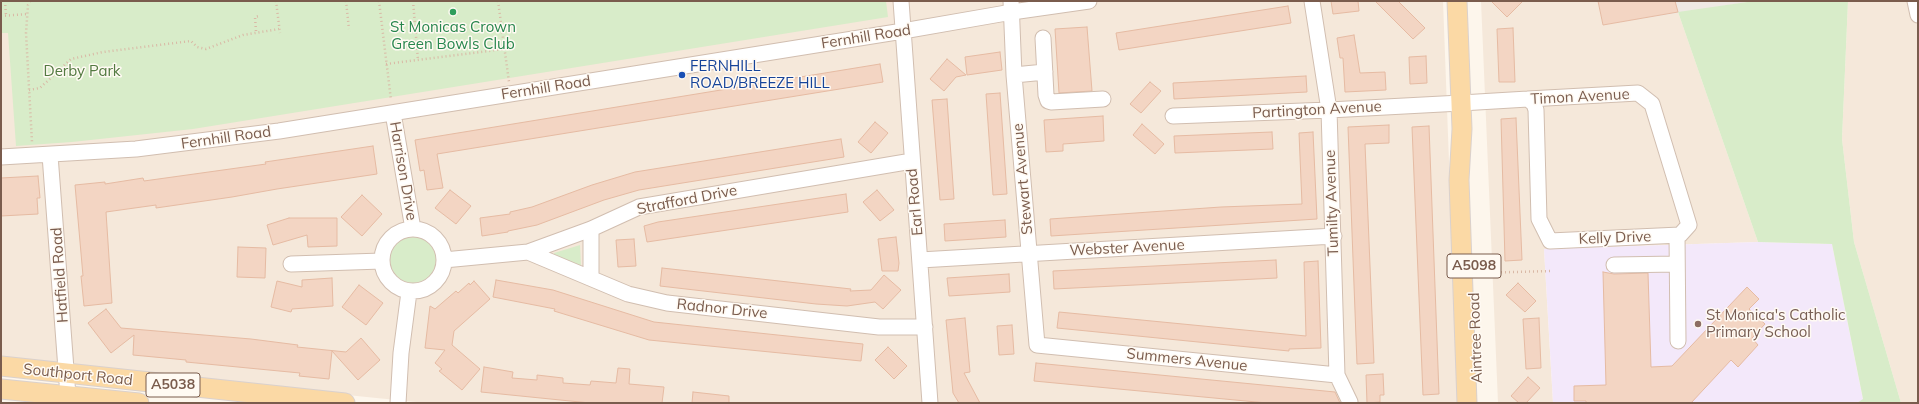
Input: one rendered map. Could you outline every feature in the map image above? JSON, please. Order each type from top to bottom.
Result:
[{"type":"main road","name":"Aintree Road","points":[[1457,1],[1462,129],[1459,180],[1467,403]]},
{"type":"main road","name":"Aintree Road","points":[[1462,129],[1472,181],[1478,403]]},
{"type":"main road","name":"Southport Road","points":[[1,366],[346,403]]},
{"type":"main road","name":"Southport Road","points":[[1,389],[139,403]]},
{"type":"street","name":"Earl Road","points":[[901,1],[930,403]]},
{"type":"street","name":"Fernhill Road","points":[[1,157],[136,150],[279,131],[903,31],[1012,6],[1089,1]]},
{"type":"street","name":"Tumilty Avenue","points":[[1312,1],[1329,110],[1334,236],[1337,376],[1350,402]]},
{"type":"street","name":"Stewart Avenue","points":[[1012,6],[1014,74],[1037,345]]},
{"type":"street","points":[[1043,38],[1046,95],[1048,101],[1102,99]]},
{"type":"street","points":[[1014,74],[1045,72]]},
{"type":"street","name":"Timon Avenue","points":[[1461,104],[1638,93],[1652,104],[1689,225],[1678,235]]},
{"type":"street","name":"Kelly Drive","points":[[1528,99],[1534,104],[1536,110],[1539,219],[1550,241],[1678,235]]},
{"type":"street","name":"Partington Avenue","points":[[1173,116],[1461,104]]},
{"type":"street","name":"Harrison Drive","points":[[393,113],[413,229]]},
{"type":"street","name":"Hatfield Road","points":[[50,155],[68,396]]},
{"type":"street","name":"Strafford Drive","points":[[444,260],[528,252],[591,229],[639,207],[912,161]]},
{"type":"street","name":"Harrison Drive","points":[[382,261],[382,254],[387,242],[401,232],[413,229],[432,236],[440,244],[444,260]]},
{"type":"street","points":[[591,229],[591,277]]},
{"type":"street","points":[[1678,235],[1678,341]]},
{"type":"street","name":"Webster Avenue","points":[[920,260],[1334,236]]},
{"type":"street","name":"Radnor Drive","points":[[528,252],[591,277],[628,294],[667,303],[880,327],[925,328]]},
{"type":"street","points":[[291,264],[382,261],[384,273],[394,286],[409,292],[423,290],[433,285],[443,271],[444,260]]},
{"type":"street","points":[[1614,265],[1677,264]]},
{"type":"street","points":[[398,403],[401,353],[409,292]]},
{"type":"street","name":"Summers Avenue","points":[[1037,345],[1337,376]]},
{"type":"path","points":[[5,1],[6,16]]},
{"type":"path","points":[[30,1],[27,14],[26,33],[33,156]]},
{"type":"path","points":[[276,1],[280,33]]},
{"type":"path","points":[[346,1],[348,29]]},
{"type":"path","points":[[379,1],[393,113]]},
{"type":"path","points":[[412,1],[418,60]]},
{"type":"path","points":[[498,1],[510,95]]},
{"type":"path","points":[[1,16],[27,14]]},
{"type":"path","points":[[256,31],[255,17],[259,16]]},
{"type":"path","points":[[29,90],[40,88],[71,59],[103,52],[191,41],[197,47],[206,49],[243,34],[279,29]]},
{"type":"path","points":[[386,64],[504,48]]},
{"type":"path","points":[[1474,273],[1551,271]]},
{"type":"shaded area","points":[[1,1],[1443,1],[1458,403],[426,403],[1,360]]},
{"type":"shaded area","points":[[1481,1],[1598,1],[1603,25],[1678,12],[1758,242],[1544,249],[1553,403],[1498,403]]},
{"type":"shaded area","points":[[1598,1],[1754,1],[1603,25]]},
{"type":"shaded area","points":[[1848,1],[1918,1],[1918,403],[1901,403],[1854,242],[1842,139]]},
{"type":"shaded area","name":"St Monica's Catholic Primary School","points":[[1758,242],[1832,244],[1863,400],[1857,403],[1553,402],[1544,249]]},
{"type":"green space","name":"Derby Park","points":[[1,1],[886,1],[888,17],[193,129],[72,142],[16,146],[8,33],[1,33]]},
{"type":"green space","points":[[1754,1],[1848,1],[1842,139],[1854,242],[1901,403],[1857,403],[1863,399],[1832,244],[1758,242],[1678,12]]},
{"type":"green space","points":[[408,237],[418,237],[430,243],[435,251],[435,269],[430,277],[422,282],[408,283],[400,280],[393,273],[390,265],[390,255],[393,247],[400,240]]},
{"type":"green space","points":[[580,245],[581,266],[554,257],[554,253]]},
{"type":"building","points":[[1331,1],[1358,1],[1359,11],[1333,14]]},
{"type":"building","points":[[1375,1],[1398,1],[1425,28],[1413,39]]},
{"type":"building","points":[[1491,1],[1523,1],[1507,17]]},
{"type":"building","points":[[1598,1],[1675,1],[1678,12],[1603,25]]},
{"type":"building","points":[[1288,6],[1291,23],[1119,50],[1116,33]]},
{"type":"building","points":[[1087,27],[1092,91],[1059,93],[1055,29]]},
{"type":"building","points":[[1513,28],[1515,82],[1499,82],[1497,29]]},
{"type":"building","points":[[1354,35],[1360,73],[1385,72],[1386,90],[1345,92],[1343,58],[1340,58],[1337,38]]},
{"type":"building","points":[[1000,52],[1002,70],[967,75],[965,57]]},
{"type":"building","points":[[1426,56],[1427,83],[1410,84],[1409,57]]},
{"type":"building","points":[[947,59],[966,75],[956,77],[944,91],[930,79]]},
{"type":"building","points":[[880,64],[883,82],[437,154],[443,188],[427,190],[424,170],[420,171],[415,140]]},
{"type":"building","points":[[1306,76],[1307,92],[1174,99],[1173,83]]},
{"type":"building","points":[[1150,82],[1161,91],[1141,113],[1130,104]]},
{"type":"building","points":[[1000,93],[1007,194],[993,195],[986,94]]},
{"type":"building","points":[[947,99],[954,199],[940,200],[932,100]]},
{"type":"building","points":[[1103,116],[1104,141],[1063,144],[1063,151],[1046,152],[1044,120]]},
{"type":"building","points":[[1516,118],[1522,260],[1505,261],[1501,119]]},
{"type":"building","points":[[875,122],[888,133],[871,153],[858,142]]},
{"type":"building","points":[[1142,124],[1164,144],[1155,154],[1133,135]]},
{"type":"building","points":[[1389,125],[1389,143],[1365,144],[1374,363],[1357,364],[1348,127]]},
{"type":"building","points":[[1429,126],[1439,394],[1423,395],[1412,127]]},
{"type":"building","points":[[1272,132],[1273,149],[1175,153],[1174,136]]},
{"type":"building","points":[[1313,132],[1317,219],[1051,236],[1050,219],[1221,207],[1302,204],[1299,133]]},
{"type":"building","points":[[841,139],[844,157],[639,190],[604,200],[537,225],[482,236],[480,218],[510,214],[510,212],[532,207],[592,185],[635,172]]},
{"type":"building","points":[[373,146],[377,174],[156,208],[156,205],[106,212],[112,303],[84,306],[81,276],[83,276],[75,185],[105,182],[105,184],[143,178],[144,181],[266,164],[265,162]]},
{"type":"building","points":[[38,176],[40,198],[37,198],[38,214],[1,216],[1,178]]},
{"type":"building","points":[[450,190],[471,206],[456,224],[435,208]]},
{"type":"building","points":[[877,190],[894,210],[880,221],[863,202]]},
{"type":"building","points":[[846,194],[848,212],[647,242],[644,226],[658,222]]},
{"type":"building","points":[[362,195],[382,214],[362,236],[341,217]]},
{"type":"building","points":[[289,218],[337,218],[337,246],[308,247],[307,235],[273,245],[267,225]]},
{"type":"building","points":[[1005,220],[1006,237],[945,241],[944,224]]},
{"type":"building","points":[[896,237],[899,263],[898,271],[882,271],[878,239]]},
{"type":"building","points":[[634,239],[636,266],[618,267],[616,240]]},
{"type":"building","points":[[238,247],[266,248],[265,278],[237,277]]},
{"type":"building","points":[[1276,260],[1277,278],[1054,289],[1053,271]]},
{"type":"building","points":[[1318,261],[1321,348],[1289,349],[1289,351],[1057,328],[1059,312],[1306,336],[1304,262]]},
{"type":"building","points":[[662,268],[851,289],[850,291],[871,290],[884,275],[901,290],[883,309],[875,302],[847,306],[816,304],[660,286]]},
{"type":"building","points":[[1603,272],[1614,274],[1648,273],[1651,367],[1672,366],[1747,287],[1759,299],[1749,309],[1765,324],[1752,338],[1758,345],[1738,367],[1731,360],[1691,403],[1586,403],[1586,401],[1574,401],[1574,386],[1606,385]]},
{"type":"building","points":[[1009,274],[1010,292],[949,296],[947,278]]},
{"type":"building","points":[[332,278],[333,306],[292,309],[291,312],[271,307],[277,281],[302,287],[302,280]]},
{"type":"building","points":[[496,280],[553,290],[654,322],[863,344],[861,361],[649,340],[554,311],[555,309],[493,297]]},
{"type":"building","points":[[474,281],[490,299],[454,331],[452,345],[480,369],[462,390],[439,371],[442,369],[435,363],[445,350],[425,348],[430,306],[435,309],[456,291],[458,293],[469,283],[470,285]]},
{"type":"building","points":[[1518,283],[1536,301],[1525,312],[1506,295]]},
{"type":"building","points":[[359,285],[383,303],[366,325],[342,307]]},
{"type":"building","points":[[106,309],[121,328],[251,339],[298,345],[297,347],[346,352],[361,338],[380,360],[358,380],[332,351],[329,379],[299,376],[300,373],[186,362],[186,360],[133,355],[134,335],[111,353],[88,323]]},
{"type":"building","points":[[965,318],[970,372],[964,373],[980,403],[959,403],[953,393],[946,320]]},
{"type":"building","points":[[1539,318],[1541,368],[1526,369],[1523,319]]},
{"type":"building","points":[[1012,325],[1014,354],[999,355],[997,326]]},
{"type":"building","points":[[888,347],[907,366],[894,379],[875,360]]},
{"type":"building","points":[[1036,363],[1335,392],[1340,403],[1267,403],[1034,381]]},
{"type":"building","points":[[484,367],[513,372],[512,378],[537,380],[537,375],[563,378],[563,383],[590,385],[591,381],[616,383],[618,368],[630,369],[629,384],[664,387],[662,403],[590,403],[481,392]]},
{"type":"building","points":[[1383,374],[1384,395],[1380,395],[1380,402],[1367,403],[1366,375]]},
{"type":"building","points":[[1528,377],[1540,388],[1526,403],[1519,403],[1511,396]]},
{"type":"building","points":[[693,392],[729,396],[729,403],[692,403]]},
{"type":"place","name":"St Monicas Crown Green Bowls Club","points":[[453,12]]},
{"type":"place","name":"FERNHILL ROAD/BREEZE HILL","points":[[682,75]]},
{"type":"place","name":"St Monica's Catholic Primary School","points":[[1698,324]]}]
